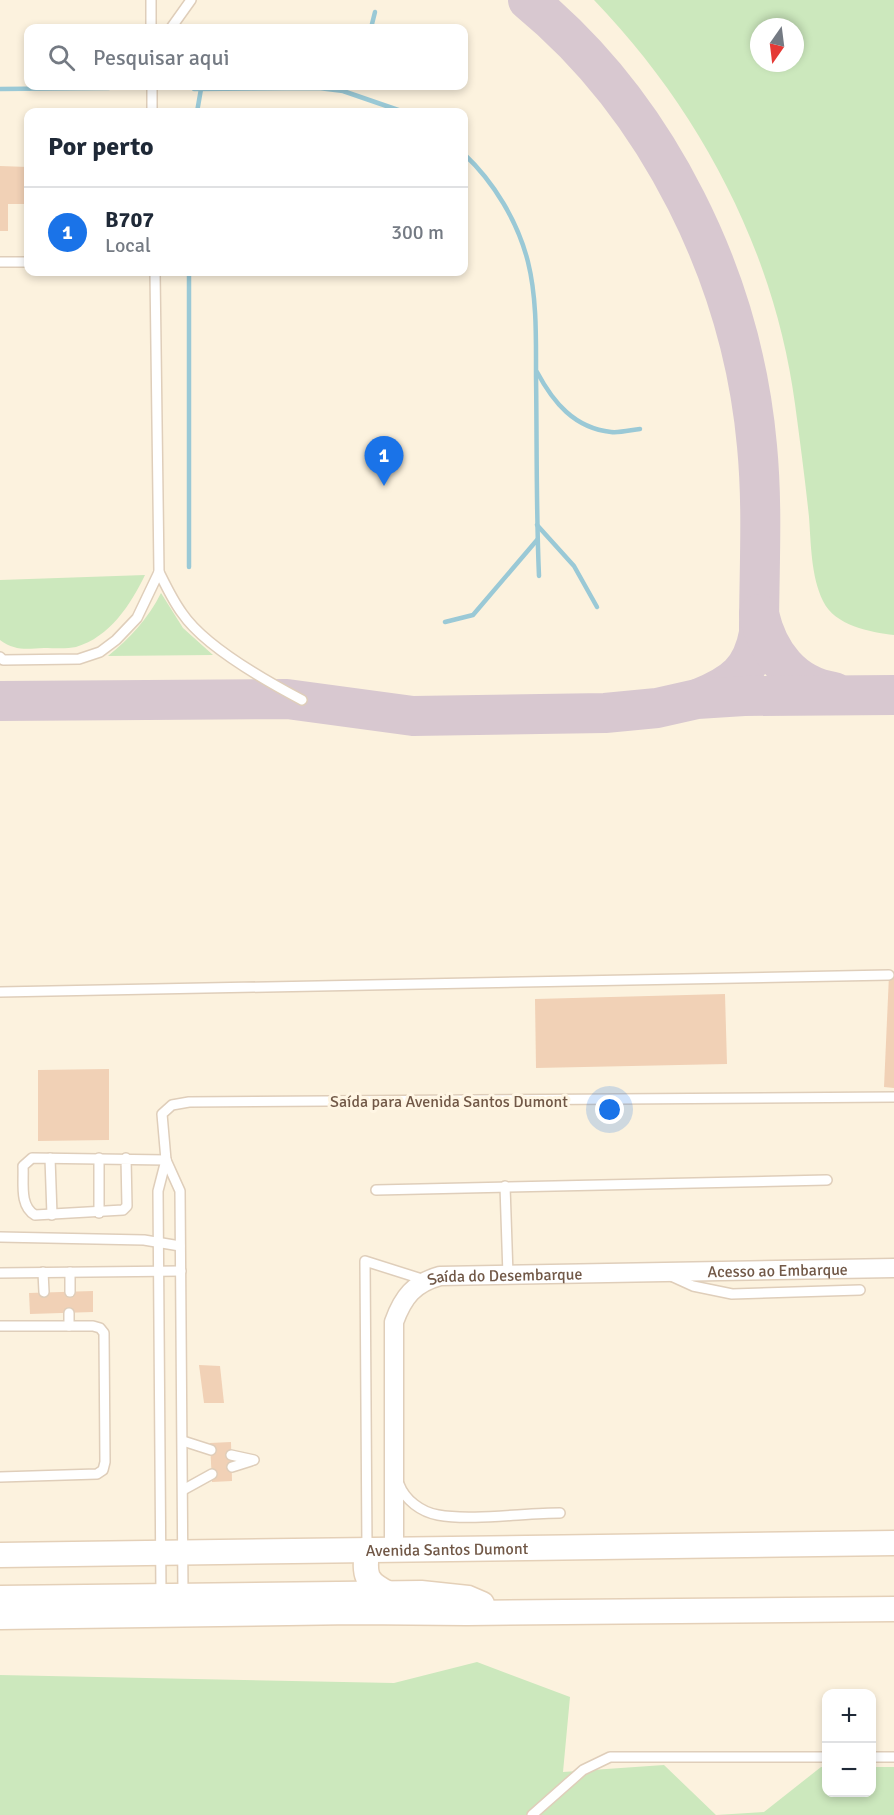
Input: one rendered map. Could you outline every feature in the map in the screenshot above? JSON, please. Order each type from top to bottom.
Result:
[{"type":"main road","name":"Avenida Santos Dumont","points":[[0,1555],[894,1543]]},
{"type":"main road","points":[[367,1549],[368,1579],[373,1586],[389,1594]]},
{"type":"main road","points":[[0,1598],[172,1594],[208,1604],[505,1612],[894,1609]]},
{"type":"main road","points":[[0,1617],[389,1594],[468,1598],[505,1612]]},
{"type":"street","name":"Acesso ao Embarque","points":[[662,1271],[894,1268]]},
{"type":"street","name":"Saída do Desembarque","points":[[394,1549],[394,1322],[401,1302],[410,1291],[425,1280],[440,1276],[662,1271]]},
{"type":"lane","points":[[151,0],[151,24]]},
{"type":"lane","points":[[174,24],[191,0]]},
{"type":"lane","points":[[152,90],[152,108]]},
{"type":"lane","points":[[0,262],[24,262]]},
{"type":"lane","points":[[0,657],[3,660],[79,659],[100,651],[116,640],[137,618],[159,572],[155,276]]},
{"type":"lane","points":[[159,572],[183,615],[197,629],[234,660],[302,700]]},
{"type":"lane","points":[[0,993],[889,975]]},
{"type":"lane","name":"Saída para Avenida Santos Dumont","points":[[166,1160],[162,1114],[172,1105],[189,1102],[894,1097]]},
{"type":"lane","points":[[126,1158],[127,1206],[123,1210],[52,1215],[34,1215],[28,1211],[25,1204],[23,1166],[32,1158],[126,1158],[166,1160]]},
{"type":"lane","points":[[50,1158],[52,1215]]},
{"type":"lane","points":[[99,1158],[99,1213]]},
{"type":"lane","points":[[166,1160],[158,1191],[157,1241],[172,1551],[172,1594]]},
{"type":"lane","points":[[166,1160],[180,1191],[183,1490],[172,1551],[172,1594]]},
{"type":"lane","points":[[376,1190],[827,1180]]},
{"type":"lane","points":[[505,1186],[508,1275]]},
{"type":"lane","points":[[0,1237],[157,1241],[180,1246]]},
{"type":"lane","points":[[367,1549],[365,1261],[425,1280]]},
{"type":"lane","points":[[0,1273],[181,1271]]},
{"type":"lane","name":"Saída do Desembarque","points":[[662,1271],[693,1287],[712,1292],[860,1290]]},
{"type":"lane","points":[[43,1272],[44,1292]]},
{"type":"lane","points":[[70,1272],[70,1292]]},
{"type":"lane","points":[[69,1313],[69,1326]]},
{"type":"lane","points":[[43,1314],[44,1325]]},
{"type":"lane","points":[[0,1326],[44,1325],[100,1328],[104,1333],[105,1462],[103,1470],[97,1474],[0,1477]]},
{"type":"lane","points":[[183,1441],[211,1450]]},
{"type":"lane","points":[[231,1455],[254,1460],[232,1467]]},
{"type":"lane","points":[[395,1473],[403,1492],[415,1505],[435,1515],[560,1513]]},
{"type":"lane","points":[[183,1490],[212,1474]]},
{"type":"lane","points":[[532,1815],[583,1770],[610,1757],[822,1757]]},
{"type":"lane","points":[[876,1757],[894,1757]]},
{"type":"green space","points":[[594,0],[894,0],[894,635],[864,630],[844,622],[829,610],[823,601],[812,560],[795,404],[785,348],[770,292],[751,238],[727,186],[699,136],[667,88]]},
{"type":"green space","points":[[145,575],[118,618],[99,636],[88,642],[72,648],[26,649],[16,648],[0,640],[0,580]]},
{"type":"green space","points":[[161,593],[183,628],[213,655],[108,656],[138,628]]},
{"type":"green space","points":[[477,1662],[570,1697],[563,1772],[664,1765],[716,1815],[0,1815],[0,1675],[394,1683]]},
{"type":"green space","points":[[821,1767],[822,1797],[876,1797],[876,1767],[894,1767],[894,1815],[716,1815],[764,1812]]},
{"type":"building","points":[[0,166],[24,167],[24,204],[8,204],[8,231],[0,231]]},
{"type":"building","points":[[889,975],[894,975],[894,1088],[884,1087]]},
{"type":"building","points":[[725,994],[727,1064],[536,1068],[535,999]]},
{"type":"building","points":[[109,1069],[109,1140],[38,1141],[38,1070]]},
{"type":"building","points":[[93,1291],[93,1312],[30,1314],[29,1293]]},
{"type":"building","points":[[199,1365],[220,1366],[224,1403],[204,1403]]},
{"type":"building","points":[[231,1442],[232,1481],[212,1482],[210,1443]]},
{"type":"waterway","points":[[372,24],[375,12]]},
{"type":"waterway","points":[[0,89],[24,89]]},
{"type":"waterway","points":[[198,108],[201,90]]},
{"type":"waterway","points":[[335,90],[392,108]]},
{"type":"waterway","points":[[468,158],[495,190],[511,218],[524,247],[531,276],[536,333],[539,576]]},
{"type":"waterway","points":[[189,276],[189,567]]},
{"type":"waterway","points":[[537,372],[550,393],[566,412],[586,425],[611,432],[640,429]]},
{"type":"waterway","points":[[537,525],[574,566],[597,607]]},
{"type":"waterway","points":[[445,622],[473,615],[537,540]]},
{"type":"taxiway","points":[[528,0],[575,43],[617,92],[654,144],[686,200],[712,260],[733,321],[748,383],[759,469],[759,633],[752,657],[740,674],[723,687],[700,698]]},
{"type":"taxiway","points":[[759,614],[769,642],[784,665],[806,683],[834,692]]},
{"type":"taxiway","points":[[0,701],[287,699],[413,716],[605,713],[657,708],[697,699],[744,696],[894,695]]},
{"type":"place","name":"B707","points":[[384,486]]}]
